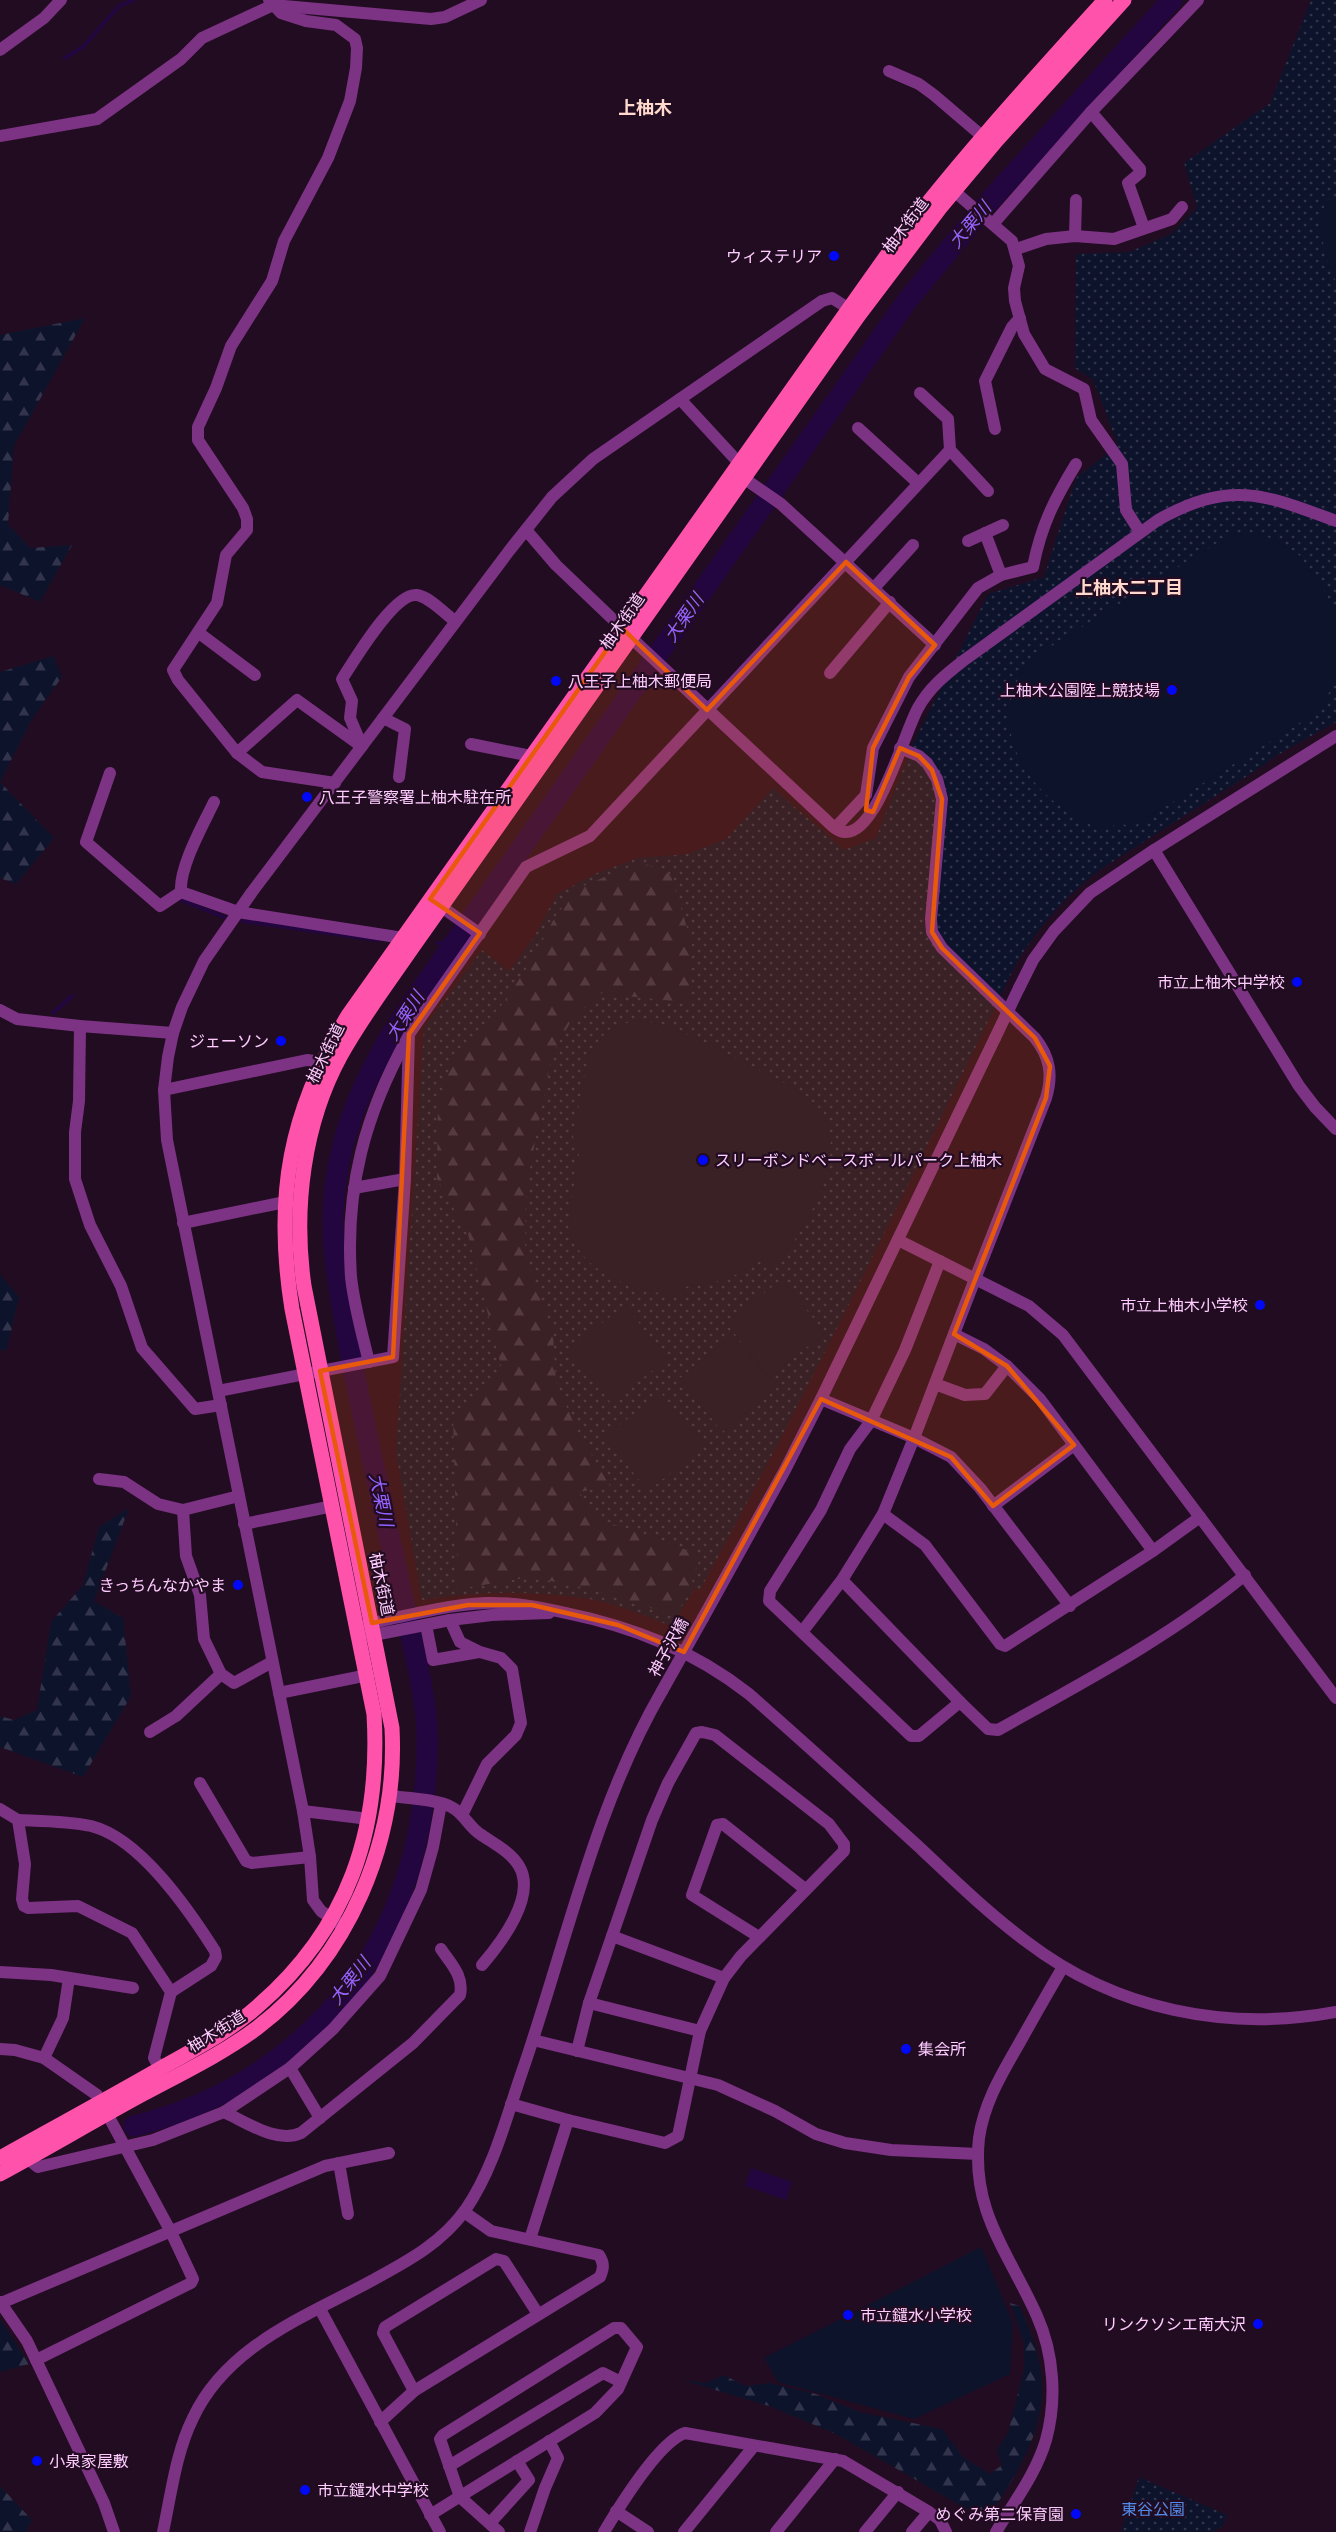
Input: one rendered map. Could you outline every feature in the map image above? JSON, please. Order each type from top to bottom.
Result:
[{"type":"main road","name":"柚木街道","points":[[0,2158],[108,2113],[160,2069],[216,2037],[257,2007],[311,1950],[332,1919],[353,1874],[369,1819],[376,1775],[374,1714],[333,1506],[313,1373],[299,1237],[302,1178],[309,1144],[325,1091],[341,1054],[531,756],[745,479],[915,217],[982,136],[1105,0]]},
{"type":"main road","name":"柚木街道","points":[[0,2174],[231,2046],[259,2026],[306,1982],[345,1928],[378,1849],[390,1796],[393,1766],[392,1728],[373,1629],[313,1373],[286,1270],[285,1202],[297,1125],[321,1062],[349,1014],[403,938],[436,903],[626,633],[739,463],[854,312],[954,191],[1124,0]]},
{"type":"street","points":[[0,50],[44,18],[61,0]]},
{"type":"street","points":[[0,136],[97,119],[181,59],[202,38],[271,2],[431,19],[445,17],[481,0]]},
{"type":"street","points":[[991,222],[1091,112],[1198,0]]},
{"type":"street","points":[[271,2],[281,13],[306,21],[336,25],[346,31],[355,39],[356,68],[350,101],[328,158],[284,241],[272,281],[231,346],[216,388],[198,427],[198,440],[243,508],[247,519],[247,530],[226,555],[217,603],[173,670],[178,680],[237,753],[262,772],[335,783]]},
{"type":"street","points":[[890,71],[919,84],[982,136]]},
{"type":"street","points":[[1091,112],[1140,169],[1140,173],[1128,183],[1144,228]]},
{"type":"street","points":[[954,191],[1012,241],[1016,249],[1018,266],[1014,288],[1024,334],[1045,369],[1084,389],[1091,420],[1122,464],[1126,510],[1140,532]]},
{"type":"street","points":[[1075,236],[1076,200]]},
{"type":"street","points":[[1016,249],[1046,239],[1075,236],[1105,240],[1124,236],[1172,219],[1182,207]]},
{"type":"street","points":[[345,1928],[317,1908],[313,1900],[303,1810],[167,1140],[164,1090],[173,1033],[195,976],[238,912],[455,621],[552,497],[584,466],[826,299],[832,298],[854,312]]},
{"type":"street","points":[[995,429],[985,381],[1012,327],[1020,318]]},
{"type":"street","points":[[920,393],[948,419],[950,450],[988,491]]},
{"type":"street","points":[[680,399],[739,463]]},
{"type":"street","points":[[858,428],[918,483]]},
{"type":"street","points":[[366,1362],[352,1279],[350,1240],[354,1188],[360,1150],[371,1113],[409,1035],[526,867],[590,836],[950,450]]},
{"type":"street","points":[[835,828],[866,795],[873,748],[909,677],[978,588],[1001,575],[1032,567],[1040,534],[1058,493],[1076,464]]},
{"type":"street","points":[[745,479],[781,504],[935,645]]},
{"type":"street","points":[[526,530],[556,565],[644,651],[835,828],[846,832],[853,831],[866,821],[875,809],[910,723],[925,696],[945,674],[1140,532],[1170,513],[1198,500],[1244,494],[1287,502],[1336,521]]},
{"type":"street","points":[[968,541],[1003,525]]},
{"type":"street","points":[[985,533],[1001,575]]},
{"type":"street","points":[[874,588],[913,545]]},
{"type":"street","points":[[362,746],[350,718],[352,701],[342,679],[384,618],[407,596],[415,594],[423,597],[455,621]]},
{"type":"street","points":[[830,674],[890,602]]},
{"type":"street","points":[[199,633],[255,675]]},
{"type":"street","points":[[237,753],[297,700],[362,746]]},
{"type":"street","points":[[383,718],[405,729],[399,777]]},
{"type":"street","name":"神子沢橋","points":[[163,2532],[186,2433],[209,2391],[232,2364],[257,2344],[421,2253],[441,2237],[464,2212],[488,2169],[623,1767],[662,1691],[785,1470],[1019,988],[1041,949],[1074,909],[1097,888],[1336,736]]},
{"type":"street","points":[[471,744],[531,756]]},
{"type":"street","points":[[802,1632],[842,1580],[883,1514],[1046,1098],[1050,1081],[1050,1065],[1035,1038],[942,948],[932,932],[931,919],[942,799],[937,779],[927,763],[919,756],[900,748]]},
{"type":"street","points":[[110,773],[86,842],[160,906],[181,892]]},
{"type":"street","points":[[181,892],[187,863],[213,802]]},
{"type":"street","points":[[1154,850],[1299,1086],[1315,1107],[1336,1128]]},
{"type":"street","points":[[181,892],[238,912],[403,938]]},
{"type":"street","points":[[436,903],[479,933]]},
{"type":"street","points":[[0,1010],[17,1019],[173,1033]]},
{"type":"street","points":[[80,1026],[79,1101],[74,1163],[75,1179],[90,1225],[121,1286],[134,1330],[149,1358],[195,1409],[221,1405]]},
{"type":"street","points":[[218,1391],[393,1357],[405,1179],[409,1035]]},
{"type":"street","points":[[164,1090],[307,1060],[321,1062]]},
{"type":"street","points":[[354,1188],[405,1179]]},
{"type":"street","points":[[183,1223],[285,1202]]},
{"type":"street","points":[[898,1240],[1029,1306],[1063,1335],[1336,1698]]},
{"type":"street","points":[[940,1261],[905,1350],[871,1421],[850,1449],[821,1510],[770,1591],[769,1601],[911,1736],[919,1736],[960,1702]]},
{"type":"street","points":[[954,1334],[984,1349],[1007,1366],[1040,1399],[1153,1551]]},
{"type":"street","points":[[935,1384],[965,1395],[985,1395],[1007,1366]]},
{"type":"street","points":[[821,1399],[914,1438],[951,1457],[962,1466],[1070,1606]]},
{"type":"street","points":[[993,1506],[1074,1445]]},
{"type":"street","points":[[99,1479],[124,1482],[158,1504],[183,1510],[239,1496]]},
{"type":"street","points":[[244,1524],[333,1506]]},
{"type":"street","points":[[183,1510],[186,1556],[200,1595],[202,1628],[207,1646],[220,1674],[234,1683],[272,1662]]},
{"type":"street","points":[[883,1514],[925,1545],[1000,1644],[1005,1646],[1070,1606],[1200,1517]]},
{"type":"street","points":[[842,1580],[988,1729],[998,1730],[1116,1664],[1179,1623],[1245,1575]]},
{"type":"street","points":[[420,1621],[486,1603],[532,1605],[604,1621],[650,1636],[696,1658],[734,1683],[783,1724],[994,1916],[1063,1967],[1106,1989],[1138,2001],[1173,2011],[1208,2017],[1275,2020],[1336,2012]]},
{"type":"street","points":[[358,1631],[420,1621],[566,1612]]},
{"type":"street","points":[[450,1620],[460,1642],[480,1652],[501,1658],[512,1669],[521,1724],[516,1735],[487,1764],[462,1815]]},
{"type":"street","points":[[420,1621],[433,1660],[480,1652]]},
{"type":"street","points":[[150,1732],[176,1716],[220,1674]]},
{"type":"street","points":[[279,1693],[368,1675]]},
{"type":"street","points":[[511,2104],[665,2143],[678,2136],[700,2031],[724,1978],[759,1937],[844,1851],[844,1844],[829,1824],[714,1735],[696,1733],[668,1783],[589,2003],[578,2051]]},
{"type":"street","points":[[200,1783],[246,1861],[252,1863],[310,1857]]},
{"type":"street","points":[[390,1796],[453,1807],[472,1828],[500,1847],[519,1864],[524,1878],[522,1898],[514,1920],[497,1948],[482,1965]]},
{"type":"street","points":[[28,2158],[38,2167],[125,2144],[153,2140],[224,2112],[290,2068],[333,2029],[380,1976],[421,1890],[433,1847],[439,1803]]},
{"type":"street","points":[[0,1809],[18,1820],[93,1826],[127,1843],[186,1906],[214,1951],[216,1957],[211,1966],[171,1992],[154,2058],[160,2069]]},
{"type":"street","points":[[303,1810],[369,1819]]},
{"type":"street","points":[[18,1820],[25,1864],[22,1899],[24,1906],[28,1908],[78,1906],[132,1933],[171,1992]]},
{"type":"street","points":[[759,1937],[692,1895],[717,1825],[723,1824],[805,1889]]},
{"type":"street","points":[[612,1936],[724,1978]]},
{"type":"street","points":[[224,2112],[279,2136],[292,2137],[301,2133],[413,2043],[460,1995],[462,1985],[460,1977],[441,1949]]},
{"type":"street","points":[[996,2532],[1039,2460],[1050,2421],[1052,2385],[1049,2356],[1038,2316],[988,2221],[982,2193],[978,2154],[982,2124],[994,2088],[1063,1967]]},
{"type":"street","points":[[0,1972],[69,1978],[133,1988]]},
{"type":"street","points":[[44,2058],[63,2018],[69,1978]]},
{"type":"street","points":[[589,2003],[700,2031]]},
{"type":"street","points":[[533,2040],[691,2077],[739,2093],[816,2134],[845,2143],[891,2150],[978,2154]]},
{"type":"street","points":[[0,2049],[15,2050],[44,2058],[92,2089],[125,2144],[193,2279],[191,2283],[36,2360]]},
{"type":"street","points":[[290,2068],[320,2118]]},
{"type":"street","points":[[530,2239],[568,2120]]},
{"type":"street","points":[[114,2532],[104,2503],[36,2360],[22,2332],[0,2303],[325,2166],[389,2153]]},
{"type":"street","points":[[339,2163],[348,2214]]},
{"type":"street","points":[[380,2422],[414,2391],[600,2277],[603,2261],[599,2255],[491,2231],[464,2212]]},
{"type":"street","points":[[414,2391],[382,2333],[385,2327],[496,2259],[504,2261],[538,2314]]},
{"type":"street","points":[[320,2309],[440,2532]]},
{"type":"street","points":[[430,2515],[460,2497],[517,2461],[549,2441],[595,2413],[618,2389],[637,2347],[621,2328],[614,2328],[440,2439],[460,2497],[495,2528],[529,2480],[517,2461]]},
{"type":"street","points":[[449,2466],[603,2373],[621,2382]]},
{"type":"street","points":[[604,2532],[630,2491],[673,2439],[686,2433],[843,2461],[929,2512],[940,2520],[946,2532]]},
{"type":"street","points":[[530,2532],[558,2458],[549,2441]]},
{"type":"street","points":[[684,2532],[754,2446]]},
{"type":"street","points":[[776,2532],[835,2459]]},
{"type":"street","points":[[865,2532],[898,2492]]},
{"type":"street","points":[[616,2511],[648,2532]]},
{"type":"street","points":[[912,2532],[929,2512]]},
{"type":"highlighted area","points":[[846,562],[935,645],[909,677],[873,748],[866,810],[873,812],[900,748],[919,756],[932,770],[942,799],[932,932],[942,948],[1035,1038],[1050,1066],[1046,1098],[954,1334],[1007,1366],[1074,1445],[993,1506],[951,1457],[821,1399],[684,1652],[618,1625],[532,1605],[468,1605],[372,1623],[320,1371],[393,1357],[409,1034],[480,933],[430,899],[622,628],[707,710]]},
{"type":"green space","points":[[1311,0],[1336,0],[1336,722],[1274,757],[1104,867],[1067,898],[1036,934],[1018,960],[863,1276],[742,1512],[700,1590],[695,1588],[672,1626],[610,1604],[568,1596],[506,1593],[422,1600],[396,1452],[424,1028],[482,950],[509,971],[535,935],[557,894],[597,873],[638,858],[687,854],[726,839],[773,788],[844,850],[876,838],[914,742],[988,594],[1044,577],[1076,478],[1118,445],[1093,380],[1075,368],[1076,254],[1129,252],[1171,234],[1197,208],[1184,163],[1270,103]]},
{"type":"green space","points":[[1326,200],[1336,200],[1336,282],[1323,241],[1322,222]]},
{"type":"green space","points":[[85,318],[14,446],[8,524],[30,548],[72,545],[40,602],[0,585],[0,335]]},
{"type":"green space","name":"上柚木公園陸上競技場","points":[[1233,533],[1266,536],[1299,555],[1320,582],[1336,614],[1336,676],[1324,704],[1298,724],[1131,828],[1120,822],[1102,832],[1051,799],[1038,787],[1019,758],[1010,726],[1010,709],[1013,692],[1020,675],[1034,657]]},
{"type":"green space","points":[[53,656],[62,677],[32,719],[0,782],[0,672]]},
{"type":"green space","points":[[0,782],[54,838],[16,884],[0,878]]},
{"type":"green space","points":[[641,862],[671,875],[692,944],[690,1003],[599,993],[570,1023],[552,1054],[526,1189],[525,1253],[553,1334],[556,1383],[576,1428],[610,1486],[579,1492],[601,1520],[701,1555],[688,1594],[675,1616],[591,1589],[531,1577],[458,1589],[453,1416],[502,1370],[468,1234],[437,1179],[438,1101],[452,1061],[505,1001],[533,958],[555,917],[576,889]]},
{"type":"green space","name":"スリーボンドベースボールパーク上柚木","points":[[635,1020],[661,1025],[687,1034],[791,1087],[811,1100],[827,1122],[830,1139],[825,1178],[809,1217],[786,1251],[771,1265],[766,1258],[726,1280],[684,1287],[686,1297],[649,1291],[613,1278],[597,1268],[584,1256],[574,1241],[568,1223],[580,1148],[573,1137],[589,1052],[608,1030]]},
{"type":"green space","points":[[0,1274],[19,1297],[7,1349],[0,1351]]},
{"type":"green space","points":[[782,1279],[825,1333],[769,1377],[726,1323]]},
{"type":"green space","points":[[625,1305],[667,1359],[611,1403],[568,1350]]},
{"type":"green space","points":[[734,1335],[777,1388],[722,1432],[680,1378]]},
{"type":"green space","points":[[661,1393],[704,1446],[648,1491],[604,1437]]},
{"type":"green space","points":[[129,1508],[94,1601],[123,1618],[131,1696],[83,1777],[0,1747],[0,1716],[14,1720],[37,1710],[51,1622],[83,1585],[99,1527]]},
{"type":"green space","points":[[981,2247],[1013,2323],[1010,2374],[914,2419],[778,2382],[764,2358]]},
{"type":"green space","points":[[1010,2303],[1020,2306],[1035,2345],[1042,2386],[1041,2405],[1032,2440],[1024,2457],[986,2520],[836,2434],[769,2406],[682,2380],[706,2383],[724,2375],[745,2386],[770,2383],[816,2394],[859,2412],[942,2429],[964,2458],[990,2474],[1002,2465],[997,2450],[1008,2433],[1024,2369],[1024,2343]]},
{"type":"green space","points":[[0,2319],[29,2364],[0,2372]]},
{"type":"green space","name":"東谷公園","points":[[1139,2477],[1227,2515],[1223,2526],[1213,2532],[1121,2532]]},
{"type":"green space","points":[[0,2486],[32,2520],[26,2532],[0,2532]]},
{"type":"shaded area","points":[[751,2168],[792,2182],[786,2200],[745,2186]]},
{"type":"waterway","points":[[65,58],[83,47],[119,6],[134,0]]},
{"type":"waterway","name":"大栗川","points":[[134,2126],[164,2118],[220,2095],[271,2064],[317,2025],[360,1973],[379,1943],[407,1877],[416,1842],[423,1806],[426,1770],[427,1734],[424,1702],[355,1378],[334,1246],[333,1212],[340,1159],[354,1109],[376,1062],[403,1016],[907,301],[986,205],[1172,0]]},
{"type":"waterway","points":[[181,900],[224,917]]},
{"type":"waterway","points":[[243,921],[378,940]]},
{"type":"waterway","points":[[438,943],[454,943]]},
{"type":"waterway","points":[[53,1013],[72,996]]},
{"type":"place","name":"ウィステリア","points":[[834,256]]},
{"type":"place","name":"八王子上柚木郵便局","points":[[556,681]]},
{"type":"place","name":"上柚木公園陸上競技場","points":[[1172,690]]},
{"type":"place","name":"八王子警察署上柚木駐在所","points":[[307,797]]},
{"type":"place","name":"市立上柚木中学校","points":[[1297,982]]},
{"type":"place","name":"ジェーソン","points":[[281,1041]]},
{"type":"place","name":"スリーボンドベースボールパーク上柚木","points":[[703,1160]]},
{"type":"place","name":"市立上柚木小学校","points":[[1260,1305]]},
{"type":"place","name":"きっちんなかやま","points":[[238,1585]]},
{"type":"place","name":"集会所","points":[[906,2049]]},
{"type":"place","name":"市立鑓水小学校","points":[[848,2315]]},
{"type":"place","name":"リンクソシエ南大沢","points":[[1258,2324]]},
{"type":"place","name":"小泉家屋敷","points":[[37,2461]]},
{"type":"place","name":"市立鑓水中学校","points":[[305,2490]]},
{"type":"place","name":"めぐみ第二保育園","points":[[1076,2514]]},
{"type":"district","name":"上柚木","points":[[645,108]]},
{"type":"district","name":"上柚木二丁目","points":[[1129,588]]}]
